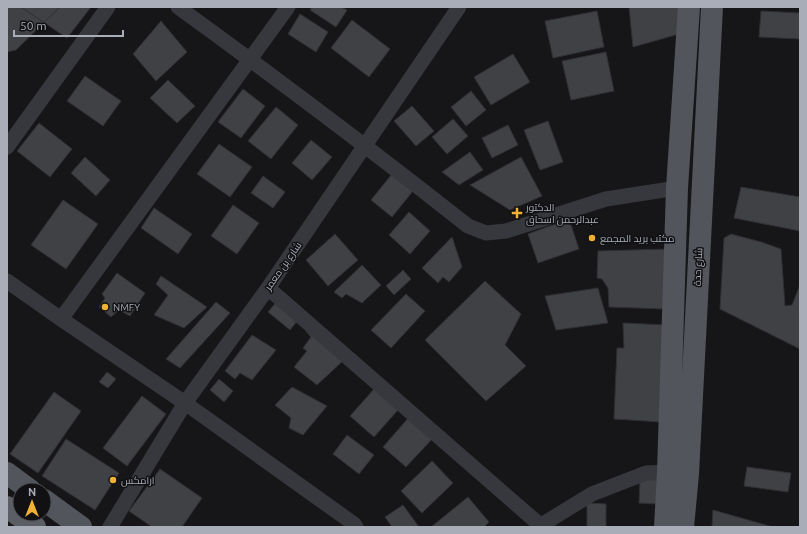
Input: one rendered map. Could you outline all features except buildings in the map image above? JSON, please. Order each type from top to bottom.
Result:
[{"type":"highway","points":[[7,507],[35,527]]},
{"type":"main road","points":[[665,527],[677,188],[689,7]]},
{"type":"main road","name":"شارع حدة","points":[[684,527],[712,7]]},
{"type":"main road","points":[[7,473],[19,482]]},
{"type":"main road","points":[[52,506],[81,527]]},
{"type":"street","points":[[7,147],[108,7]]},
{"type":"street","points":[[178,7],[366,146],[468,226],[486,233],[506,231],[606,199],[677,188]]},
{"type":"street","points":[[61,320],[288,7]]},
{"type":"street","name":"شارع بن معمر","points":[[110,527],[185,403],[268,288],[366,146],[459,7]]},
{"type":"street","points":[[7,280],[61,320],[185,403],[356,527]]},
{"type":"street","points":[[268,288],[539,526],[592,494],[646,473],[668,472]]},
{"type":"place","name":"الدكتور عبدالرحمن اسحاق","points":[[517,213]]},
{"type":"place","name":"مكتب بريد المجمع","points":[[592,238]]},
{"type":"place","name":"NMFY","points":[[105,307]]},
{"type":"place","name":"ارامكس","points":[[113,480]]}]
